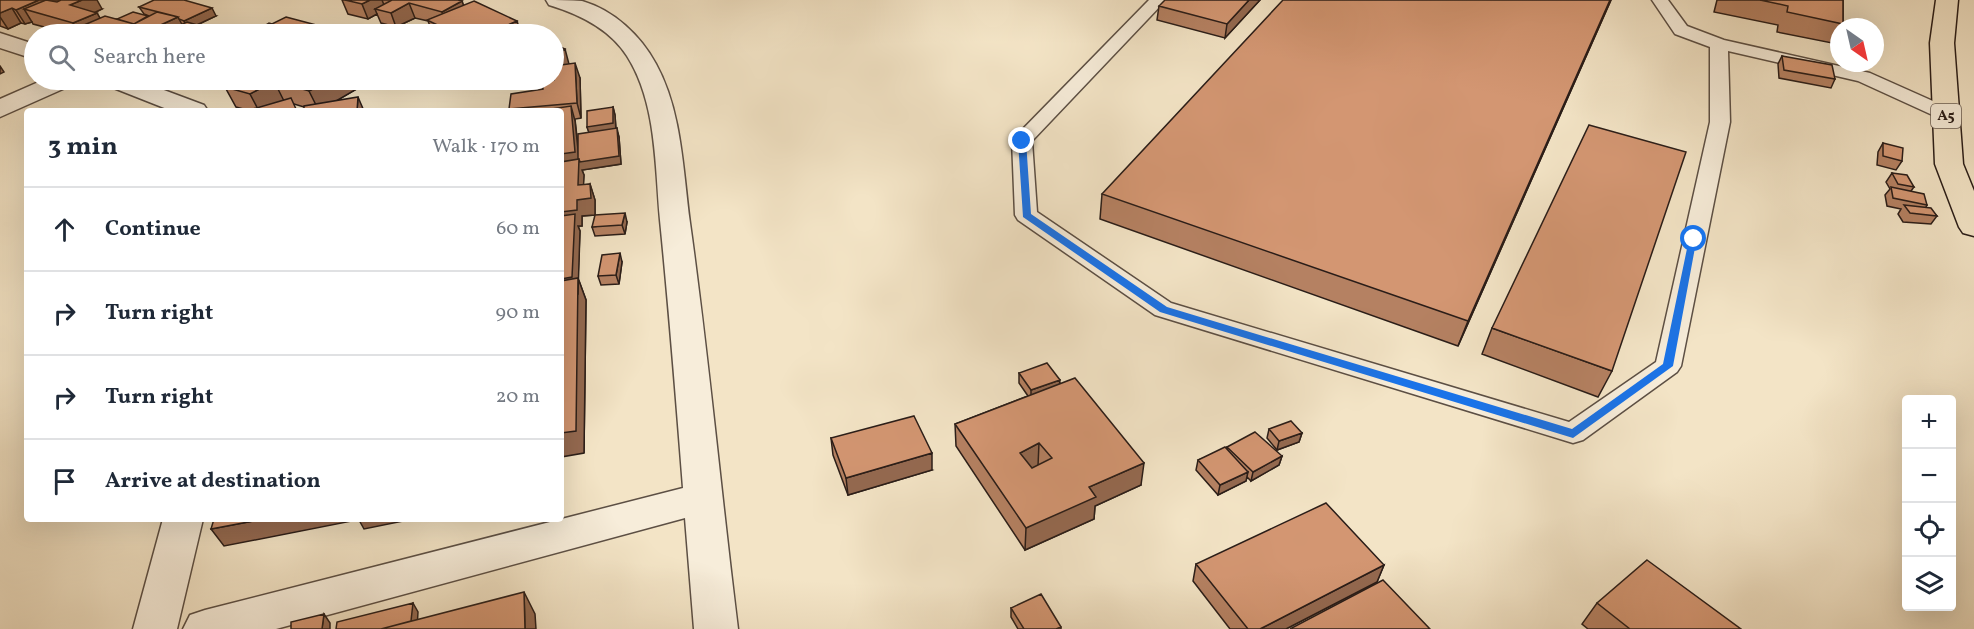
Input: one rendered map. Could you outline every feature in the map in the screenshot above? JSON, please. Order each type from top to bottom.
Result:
[{"type":"highway","name":"A5","points":[[1947,0],[1942,43],[1949,165],[1974,227]]},
{"type":"street","points":[[557,0],[605,20],[627,39],[645,66],[663,129],[686,306],[716,629]]},
{"type":"street","points":[[0,40],[24,48]]},
{"type":"street","points":[[0,109],[41,90]]},
{"type":"street","points":[[141,90],[187,108]]},
{"type":"street","points":[[206,629],[703,498]]},
{"type":"street","points":[[155,629],[182,522]]},
{"type":"lane","points":[[1158,0],[1022,141],[1026,215],[1163,309],[1573,434],[1668,366],[1720,122],[1719,44]]},
{"type":"lane","points":[[1660,0],[1681,30],[1719,44],[1864,77],[1946,114]]},
{"type":"building","points":[[0,0],[39,0],[16,10],[12,8],[0,13]]},
{"type":"building","points":[[46,0],[57,2],[82,0],[70,5],[97,13],[73,23],[24,9]]},
{"type":"building","points":[[154,0],[184,0],[212,8],[184,21],[178,17],[139,7]]},
{"type":"building","points":[[345,0],[370,0],[362,4]]},
{"type":"building","points":[[392,0],[462,1],[442,12],[409,3],[391,13],[375,9]]},
{"type":"building","points":[[1165,0],[1249,0],[1227,24],[1159,6]]},
{"type":"building","points":[[1283,0],[1610,0],[1468,321],[1102,194]]},
{"type":"building","points":[[1760,0],[1843,0],[1843,18],[1830,18],[1830,21],[1787,12],[1788,6]]},
{"type":"building","points":[[474,1],[517,21],[510,24],[435,24],[427,20]]},
{"type":"building","points":[[133,12],[148,16],[134,24],[117,19]]},
{"type":"building","points":[[157,12],[178,17],[163,24],[134,24]]},
{"type":"building","points":[[105,16],[134,24],[86,24]]},
{"type":"building","points":[[286,17],[312,24],[272,24]]},
{"type":"building","points":[[1782,56],[1830,65],[1830,72],[1834,72],[1835,79],[1784,70]]},
{"type":"building","points":[[575,63],[577,103],[509,108],[511,94],[537,90],[564,90],[564,65]]},
{"type":"building","points":[[236,90],[257,90],[250,94]]},
{"type":"building","points":[[358,97],[357,108],[304,108],[304,106]]},
{"type":"building","points":[[291,98],[296,108],[256,108]]},
{"type":"building","points":[[571,106],[575,152],[564,154],[564,108],[558,108]]},
{"type":"building","points":[[613,107],[613,123],[587,127],[587,111]]},
{"type":"building","points":[[1589,125],[1686,152],[1612,371],[1492,328]]},
{"type":"building","points":[[617,128],[619,156],[580,162],[578,134]]},
{"type":"building","points":[[1883,143],[1903,148],[1902,161],[1883,156]]},
{"type":"building","points":[[579,159],[578,185],[590,184],[591,198],[577,200],[577,210],[564,212],[564,162]]},
{"type":"building","points":[[1892,173],[1907,175],[1914,187],[1898,184]]},
{"type":"building","points":[[1891,187],[1924,194],[1927,205],[1893,198]]},
{"type":"building","points":[[1904,205],[1931,208],[1937,216],[1910,213]]},
{"type":"building","points":[[625,213],[622,225],[592,227],[595,215]]},
{"type":"building","points":[[575,214],[572,277],[564,278],[564,216]]},
{"type":"building","points":[[620,253],[616,275],[598,276],[602,255]]},
{"type":"building","points":[[578,278],[576,431],[564,433],[564,280]]},
{"type":"building","points":[[1047,363],[1060,380],[1031,390],[1019,373]]},
{"type":"building","points":[[1075,378],[1144,463],[1089,487],[1096,497],[1026,528],[955,424]],"holes":[[[1039,443],[1052,458],[1032,468],[1020,453]]]},
{"type":"building","points":[[914,416],[932,453],[846,478],[831,438]]},
{"type":"building","points":[[1291,421],[1302,433],[1279,441],[1269,429]]},
{"type":"building","points":[[1255,432],[1282,456],[1253,472],[1227,447]]},
{"type":"building","points":[[1225,447],[1248,472],[1220,485],[1198,460]]},
{"type":"building","points":[[1326,503],[1384,565],[1260,629],[1248,629],[1196,564]]},
{"type":"building","points":[[213,522],[248,522],[211,529]]},
{"type":"building","points":[[1647,560],[1741,629],[1630,629],[1597,603]]},
{"type":"building","points":[[1383,580],[1430,629],[1290,629]]},
{"type":"building","points":[[524,592],[525,629],[381,629]]},
{"type":"building","points":[[1041,594],[1061,627],[1024,629],[1011,608]]},
{"type":"building","points":[[413,603],[411,621],[381,629],[336,629],[337,622]]},
{"type":"building","points":[[324,614],[322,629],[291,629],[291,622]]},
{"type":"route","points":[[1022,141],[1026,215],[1163,309],[1573,434],[1668,366],[1694,239]]}]
